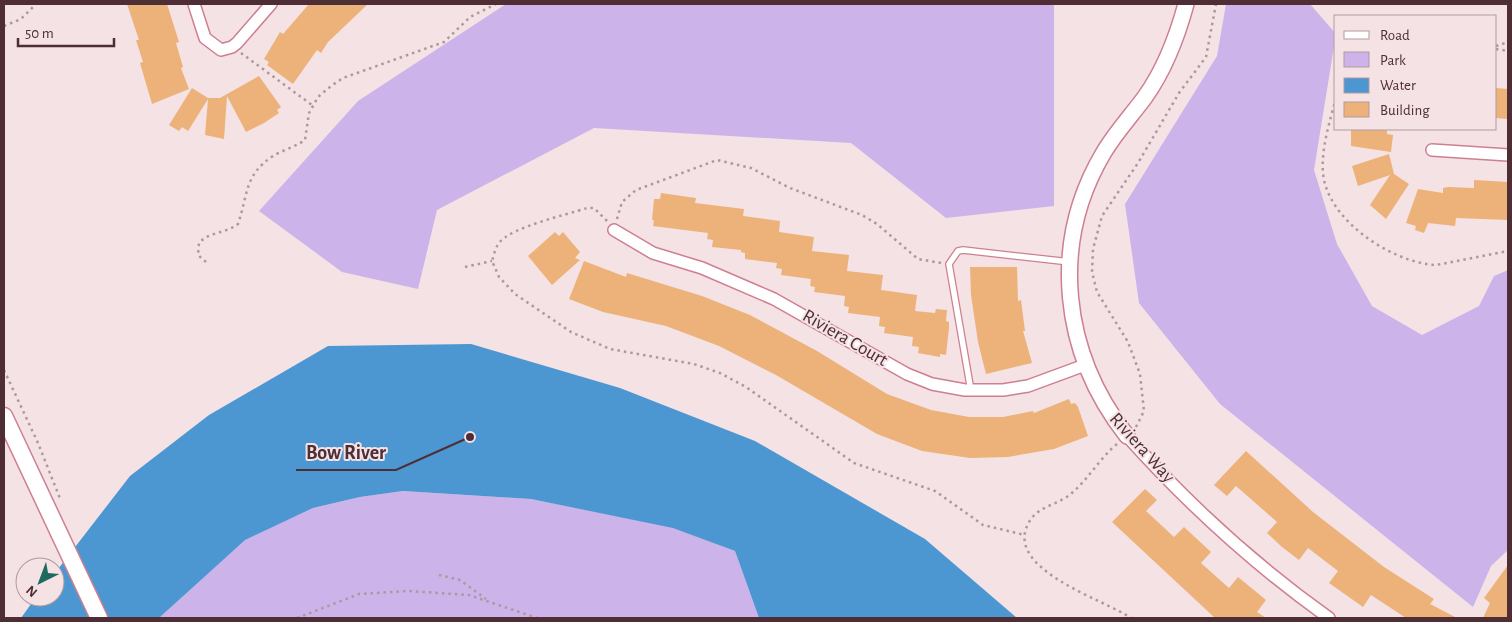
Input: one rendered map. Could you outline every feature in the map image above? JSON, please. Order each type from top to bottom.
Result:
[{"type":"main road","points":[[4,416],[100,618]]},
{"type":"street","points":[[194,4],[205,38],[221,50],[232,47],[270,4]]},
{"type":"street","name":"Riviera Way","points":[[1186,4],[1180,26],[1159,75],[1104,153],[1092,176],[1076,219],[1070,262],[1071,307],[1085,365],[1099,396],[1127,436],[1230,538],[1282,583],[1329,618]]},
{"type":"street","points":[[1432,150],[1508,155]]},
{"type":"street","name":"Riviera Court","points":[[614,230],[646,250],[724,276],[774,299],[907,374],[932,384],[970,391],[1014,389],[1085,365]]},
{"type":"lane","points":[[970,391],[949,264],[958,251],[1070,262]]},
{"type":"path","points":[[4,26],[21,19],[36,4]]},
{"type":"path","points":[[206,262],[198,255],[199,243],[210,234],[222,233],[238,224],[243,199],[255,173],[275,155],[305,140],[309,113],[312,105],[318,98],[343,78],[444,42],[470,17],[496,4]]},
{"type":"path","points":[[1138,425],[1143,418],[1145,406],[1140,374],[1128,342],[1097,292],[1092,272],[1094,242],[1102,216],[1133,170],[1179,93],[1206,57],[1216,4]]},
{"type":"path","points":[[232,47],[312,105]]},
{"type":"path","points":[[1334,107],[1322,162],[1323,175],[1334,204],[1344,219],[1382,246],[1426,264],[1436,265],[1478,255],[1508,251]]},
{"type":"path","points":[[614,230],[620,206],[629,195],[644,186],[717,160],[751,168],[790,188],[862,215],[877,224],[918,259],[949,264]]},
{"type":"path","points":[[614,230],[599,211],[594,208],[587,208],[507,235],[499,243],[492,261],[499,277],[515,294],[571,332],[610,349],[694,364],[720,373],[746,387],[854,463],[935,491],[983,525],[1026,535]]},
{"type":"path","points":[[464,267],[492,261]]},
{"type":"path","points":[[4,370],[34,434],[61,500]]},
{"type":"path","points":[[1113,448],[1073,493],[1036,514],[1029,524],[1026,535],[1027,548],[1035,560],[1062,584],[1131,618]]},
{"type":"path","points":[[438,575],[460,580],[487,599]]},
{"type":"path","points":[[296,618],[328,605],[367,593],[408,591],[469,595],[487,599],[537,618]]},
{"type":"green space","points":[[506,4],[1054,4],[1054,206],[946,218],[851,143],[594,128],[437,210],[418,289],[342,272],[259,211],[358,101]]},
{"type":"green space","points":[[1226,4],[1310,4],[1334,32],[1334,46],[1314,170],[1337,244],[1372,306],[1422,335],[1479,306],[1494,276],[1508,270],[1508,550],[1491,566],[1473,607],[1220,404],[1139,303],[1125,204],[1217,56]]},
{"type":"green space","points":[[403,491],[531,499],[673,527],[735,551],[759,618],[159,618],[244,540],[313,508],[360,497]]},
{"type":"water","points":[[471,344],[620,388],[755,441],[925,539],[1017,618],[759,618],[735,551],[673,528],[531,499],[403,491],[360,497],[313,508],[245,540],[159,618],[21,618],[29,607],[65,607],[65,560],[130,476],[209,415],[328,346]]},
{"type":"building","points":[[127,4],[167,4],[179,42],[176,43],[183,67],[181,68],[189,89],[152,104],[140,63],[143,62],[136,40],[139,40]]},
{"type":"building","points":[[309,4],[368,4],[328,42],[321,53],[317,50],[293,84],[267,65],[269,62],[264,59],[280,32],[283,34]]},
{"type":"building","points":[[259,76],[281,107],[277,110],[279,113],[264,123],[246,132],[227,96],[224,139],[205,135],[208,99],[188,131],[182,127],[179,131],[169,125],[192,88],[208,98],[220,98]]},
{"type":"building","points":[[1497,88],[1508,89],[1508,119],[1497,118]]},
{"type":"building","points":[[1351,130],[1385,130],[1387,134],[1393,135],[1391,152],[1351,146]]},
{"type":"building","points":[[1389,154],[1394,174],[1409,184],[1386,219],[1370,205],[1390,175],[1358,186],[1352,166]]},
{"type":"building","points":[[1474,180],[1508,182],[1508,220],[1456,218],[1455,226],[1428,223],[1424,233],[1415,230],[1416,226],[1406,223],[1418,189],[1443,193],[1443,188],[1448,187],[1474,188]]},
{"type":"building","points":[[661,193],[696,198],[695,203],[744,209],[743,216],[780,221],[779,232],[814,237],[812,251],[849,255],[847,271],[883,275],[881,290],[917,295],[915,311],[935,313],[936,309],[947,310],[946,321],[949,322],[949,328],[946,355],[940,354],[940,357],[918,353],[919,347],[912,346],[913,337],[884,333],[885,327],[879,326],[880,317],[848,313],[849,307],[844,306],[845,296],[814,292],[815,287],[810,286],[811,279],[781,275],[782,269],[776,268],[777,263],[745,259],[745,253],[741,252],[741,250],[712,247],[713,240],[707,239],[708,233],[653,226],[654,199],[660,199]]},
{"type":"building","points":[[555,232],[559,236],[563,232],[580,252],[575,258],[580,260],[552,285],[528,256]]},
{"type":"building","points":[[584,261],[626,277],[627,273],[702,296],[750,315],[817,351],[887,394],[931,410],[969,417],[1003,417],[1033,411],[1034,413],[1069,399],[1071,404],[1075,403],[1078,407],[1088,436],[1054,449],[1008,457],[970,458],[922,451],[877,434],[776,375],[719,346],[666,326],[603,312],[569,299]]},
{"type":"building","points":[[970,267],[1017,267],[1018,301],[1021,300],[1025,331],[1023,331],[1032,363],[986,374],[978,342],[971,295]]},
{"type":"building","points":[[1246,451],[1313,512],[1384,567],[1434,599],[1430,604],[1457,618],[1406,618],[1371,595],[1363,607],[1329,583],[1338,571],[1308,548],[1299,560],[1282,547],[1267,533],[1277,522],[1236,486],[1227,496],[1214,485]]},
{"type":"building","points":[[1145,489],[1157,500],[1146,511],[1174,537],[1184,527],[1211,552],[1201,563],[1229,588],[1238,577],[1266,600],[1257,612],[1266,618],[1215,618],[1112,522]]},
{"type":"building","points":[[1508,565],[1508,618],[1483,618],[1490,603],[1484,598]]},
{"type":"place","name":"Bow River","points":[[470,437]]}]
